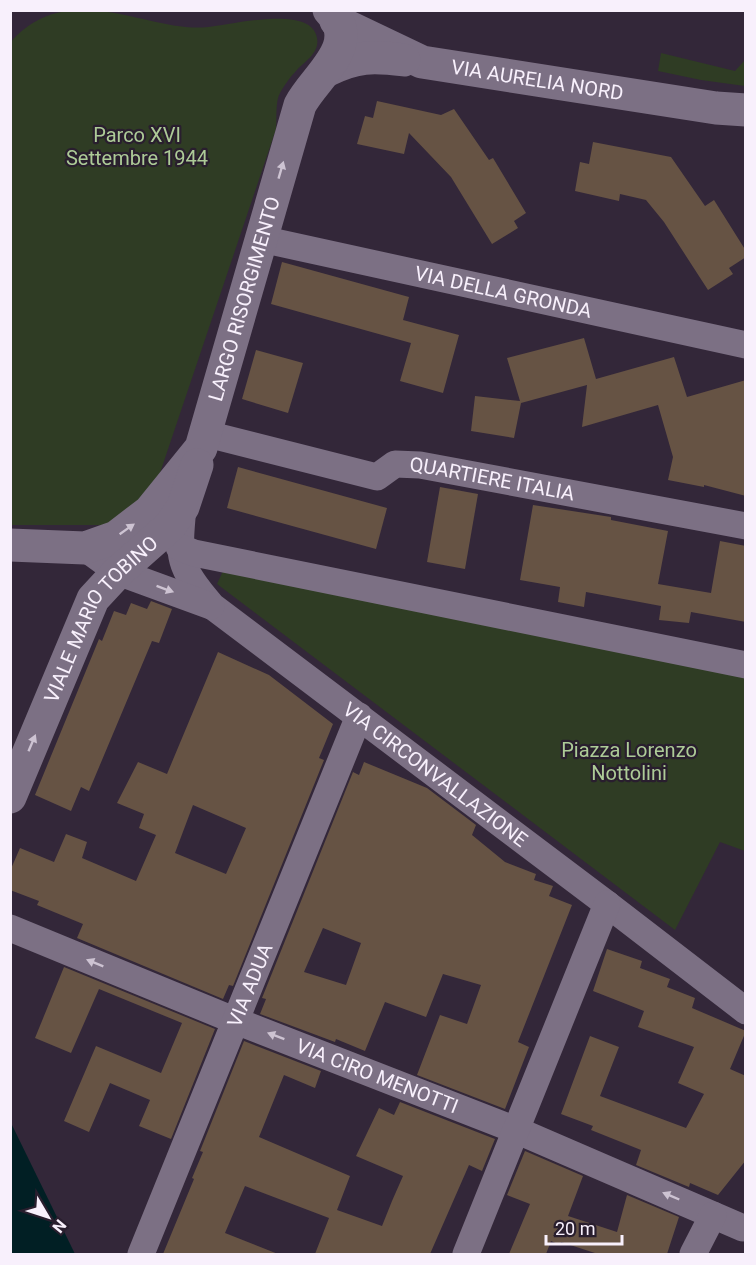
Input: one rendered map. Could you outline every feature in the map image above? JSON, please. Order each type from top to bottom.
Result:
[{"type":"main road","name":"VIA AURELIA NORD","points":[[331,13],[422,62],[716,108],[746,110]]},
{"type":"main road","name":"LARGO RISORGIMENTO","points":[[10,545],[85,548],[116,537],[150,511],[204,441],[300,105],[312,86],[328,70],[340,43],[339,29],[331,13]]},
{"type":"main road","points":[[328,70],[357,57],[422,62]]},
{"type":"main road","name":"VIALE MARIO TOBINO","points":[[10,797],[93,599],[118,572],[159,537],[183,507],[204,441]]},
{"type":"street","name":"VIA DELLA GRONDA","points":[[261,239],[746,345]]},
{"type":"street","name":"QUARTIERE ITALIA","points":[[204,441],[376,477],[395,464],[420,465],[746,525]]},
{"type":"street","name":"VIA CIRCONVALLAZIONE","points":[[183,507],[179,547],[182,561],[212,606],[746,1011]]},
{"type":"street","points":[[179,547],[194,553],[746,665]]},
{"type":"street","points":[[85,548],[118,572],[212,606]]},
{"type":"street","name":"VIA ADUA","points":[[141,1254],[359,716]]},
{"type":"street","points":[[466,1254],[607,904]]},
{"type":"street","name":"VIA CIRO MENOTTI","points":[[10,928],[236,1021],[516,1130],[745,1227]]},
{"type":"street","points":[[693,1254],[713,1215]]},
{"type":"green space","name":"Parco XVI Settembre 1944","points":[[68,11],[100,11],[196,28],[286,19],[301,22],[312,28],[317,43],[314,52],[283,87],[278,97],[276,129],[160,473],[143,502],[107,525],[11,525],[11,42],[36,21],[52,14]]},
{"type":"green space","points":[[661,53],[735,71],[745,60],[745,86],[658,71]]},
{"type":"green space","name":"Piazza Lorenzo Nottolini","points":[[223,571],[745,677],[745,851],[720,842],[675,930],[217,584]]},
{"type":"shaded area","points":[[11,1123],[75,1254],[11,1254]]},
{"type":"building","points":[[377,101],[441,115],[454,109],[489,160],[493,158],[526,213],[514,221],[518,228],[492,244],[451,177],[409,133],[404,154],[357,144],[365,116],[373,118]]},
{"type":"building","points":[[593,142],[671,157],[705,206],[714,200],[746,251],[746,257],[729,268],[733,274],[708,290],[664,222],[646,200],[620,194],[619,201],[575,191],[580,162],[589,164]]},
{"type":"building","points":[[282,262],[409,297],[403,320],[459,335],[443,393],[400,381],[411,343],[271,304]]},
{"type":"building","points":[[584,338],[596,379],[674,357],[687,397],[746,380],[746,496],[704,485],[704,487],[668,480],[673,457],[658,405],[582,427],[587,385],[521,403],[514,438],[471,431],[475,396],[520,401],[507,358]]},
{"type":"building","points":[[256,350],[303,363],[288,413],[242,399]]},
{"type":"building","points":[[238,467],[387,508],[376,549],[227,508]]},
{"type":"building","points":[[440,487],[478,494],[465,569],[427,562]]},
{"type":"building","points":[[533,505],[611,517],[611,520],[668,531],[658,584],[711,593],[720,541],[746,546],[746,622],[691,612],[689,623],[659,620],[661,606],[586,592],[584,607],[558,602],[560,587],[520,580]]},
{"type":"building","points":[[151,601],[172,609],[159,643],[152,641],[89,791],[81,787],[71,811],[35,795],[99,639],[102,641],[114,611],[126,615],[131,603],[147,609]]},
{"type":"building","points":[[218,652],[269,675],[333,724],[319,758],[324,760],[233,986],[229,985],[223,999],[77,938],[83,924],[37,905],[39,901],[10,890],[10,871],[20,848],[54,862],[66,834],[87,842],[82,858],[136,881],[156,835],[139,828],[144,814],[117,803],[138,762],[167,774]],"holes":[[[193,805],[246,828],[226,874],[175,853]]]},
{"type":"building","points":[[364,762],[427,788],[476,825],[472,835],[505,862],[536,874],[534,880],[553,886],[549,896],[572,905],[518,1042],[529,1047],[505,1109],[417,1075],[440,1015],[467,1024],[481,985],[443,974],[426,1017],[385,1002],[365,1051],[260,1014],[266,999],[262,998],[353,772],[359,775]],"holes":[[[323,928],[361,943],[346,985],[304,972]]]},
{"type":"building","points":[[607,949],[642,961],[640,968],[670,979],[667,987],[695,998],[692,1008],[746,1031],[730,1069],[746,1076],[746,1160],[718,1195],[690,1183],[689,1187],[636,1165],[641,1150],[591,1130],[593,1126],[561,1114],[590,1036],[619,1047],[600,1096],[686,1128],[704,1094],[678,1083],[694,1047],[638,1027],[644,1011],[593,991]]},
{"type":"building","points":[[64,967],[215,1029],[171,1139],[139,1126],[150,1100],[110,1083],[89,1132],[64,1121],[96,1046],[161,1073],[182,1023],[99,989],[71,1053],[35,1038]]},
{"type":"building","points":[[244,1041],[321,1071],[315,1088],[284,1075],[259,1137],[350,1176],[337,1210],[382,1226],[403,1176],[356,1156],[379,1108],[394,1115],[400,1102],[495,1139],[482,1171],[469,1165],[430,1254],[315,1254],[329,1218],[245,1186],[225,1233],[278,1254],[163,1254],[194,1179],[192,1178],[203,1152],[200,1151]]},
{"type":"building","points":[[525,1151],[583,1176],[568,1216],[617,1232],[627,1195],[679,1217],[667,1254],[598,1254],[551,1241],[546,1254],[509,1254],[530,1204],[507,1195]]}]
